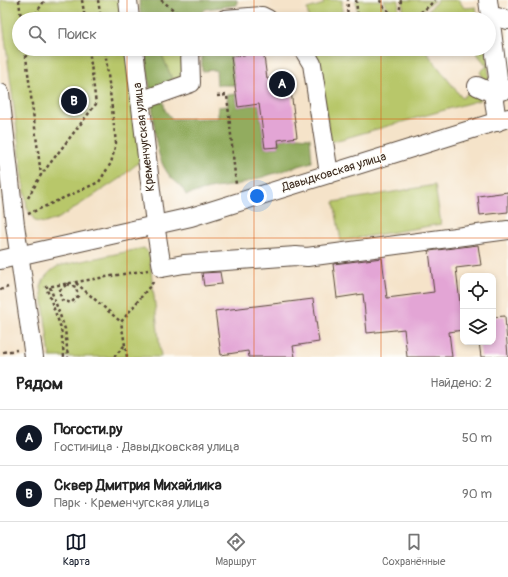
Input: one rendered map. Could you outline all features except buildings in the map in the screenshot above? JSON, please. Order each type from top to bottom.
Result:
[{"type":"street","points":[[128,0],[129,12]]},
{"type":"street","points":[[488,0],[495,12]]},
{"type":"street","points":[[499,19],[498,78],[493,89],[503,120]]},
{"type":"street","name":"Кременчугская улица","points":[[135,56],[155,224],[162,268]]},
{"type":"street","points":[[140,101],[191,84],[190,56]]},
{"type":"street","points":[[307,56],[312,64],[329,174]]},
{"type":"street","points":[[0,93],[19,255],[26,353]]},
{"type":"street","name":"Давыдковская улица","points":[[0,260],[191,217],[503,120]]},
{"type":"street","points":[[162,268],[184,264],[296,256],[307,257],[508,230]]},
{"type":"path","points":[[19,0],[20,12]]},
{"type":"path","points":[[37,12],[45,0]]},
{"type":"path","points":[[82,0],[84,12]]},
{"type":"path","points":[[98,0],[100,12]]},
{"type":"path","points":[[160,0],[176,12]]},
{"type":"path","points":[[347,12],[348,0]]},
{"type":"path","points":[[356,0],[357,12]]},
{"type":"path","points":[[380,0],[383,8],[391,12]]},
{"type":"path","points":[[400,12],[401,0]]},
{"type":"path","points":[[420,12],[435,0]]},
{"type":"path","points":[[26,56],[41,175]]},
{"type":"path","points":[[28,199],[41,175],[96,104],[90,56]]},
{"type":"path","points":[[28,207],[28,214],[99,182],[111,163],[116,143],[106,56]]},
{"type":"path","points":[[217,96],[227,96],[236,185]]},
{"type":"path","points":[[64,357],[61,328],[46,287],[162,268]]},
{"type":"path","points":[[121,322],[157,278],[162,268]]},
{"type":"path","points":[[76,282],[121,322],[127,357]]},
{"type":"path","points":[[66,284],[76,287],[78,296],[71,303],[62,300],[60,295],[59,291],[66,284]]},
{"type":"path","points":[[0,290],[12,286]]},
{"type":"path","points":[[50,287],[65,330],[68,357]]},
{"type":"path","points":[[114,357],[125,345]]},
{"type":"path","points":[[3,352],[26,353]]},
{"type":"green space","points":[[0,0],[121,0],[122,12],[12,12],[12,56],[128,56],[141,152],[138,163],[119,179],[59,218],[45,223],[35,221],[27,208]]},
{"type":"green space","points":[[139,0],[237,0],[237,5],[206,9],[203,12],[140,12]]},
{"type":"green space","points":[[322,0],[342,0],[342,12],[308,12],[307,9],[324,4]]},
{"type":"green space","points":[[356,0],[380,0],[384,7],[391,12],[357,12]]},
{"type":"green space","points":[[383,0],[399,0],[398,12],[393,11],[385,5]]},
{"type":"green space","points":[[403,0],[435,0],[420,12],[403,12]]},
{"type":"green space","points":[[438,0],[459,0],[464,8],[476,7],[477,12],[426,12]]},
{"type":"green space","points":[[146,56],[162,56],[172,79],[171,90],[151,97]]},
{"type":"green space","points":[[162,56],[190,56],[190,77],[172,79]]},
{"type":"green space","points":[[202,56],[237,56],[231,57],[235,85],[217,85],[216,70],[202,71]]},
{"type":"green space","points":[[315,56],[430,56],[462,98],[471,91],[477,90],[480,100],[331,142]]},
{"type":"green space","points":[[479,56],[487,56],[489,79],[485,80],[480,72],[487,66]]},
{"type":"green space","points":[[236,94],[238,107],[259,104],[265,148],[279,147],[278,140],[297,137],[310,138],[312,162],[236,185],[209,189],[186,195],[163,165],[157,148],[152,103],[163,99],[165,110],[172,119],[218,118],[218,107],[228,106],[227,95]]},
{"type":"green space","points":[[435,185],[441,224],[341,241],[334,202]]},
{"type":"green space","points":[[144,248],[149,253],[161,357],[50,357],[41,287],[47,275],[58,266]]},
{"type":"place","name":"Погости.ру","points":[[282,84]]},
{"type":"place","name":"Сквер Дмитрия Михайлика","points":[[74,101]]}]
